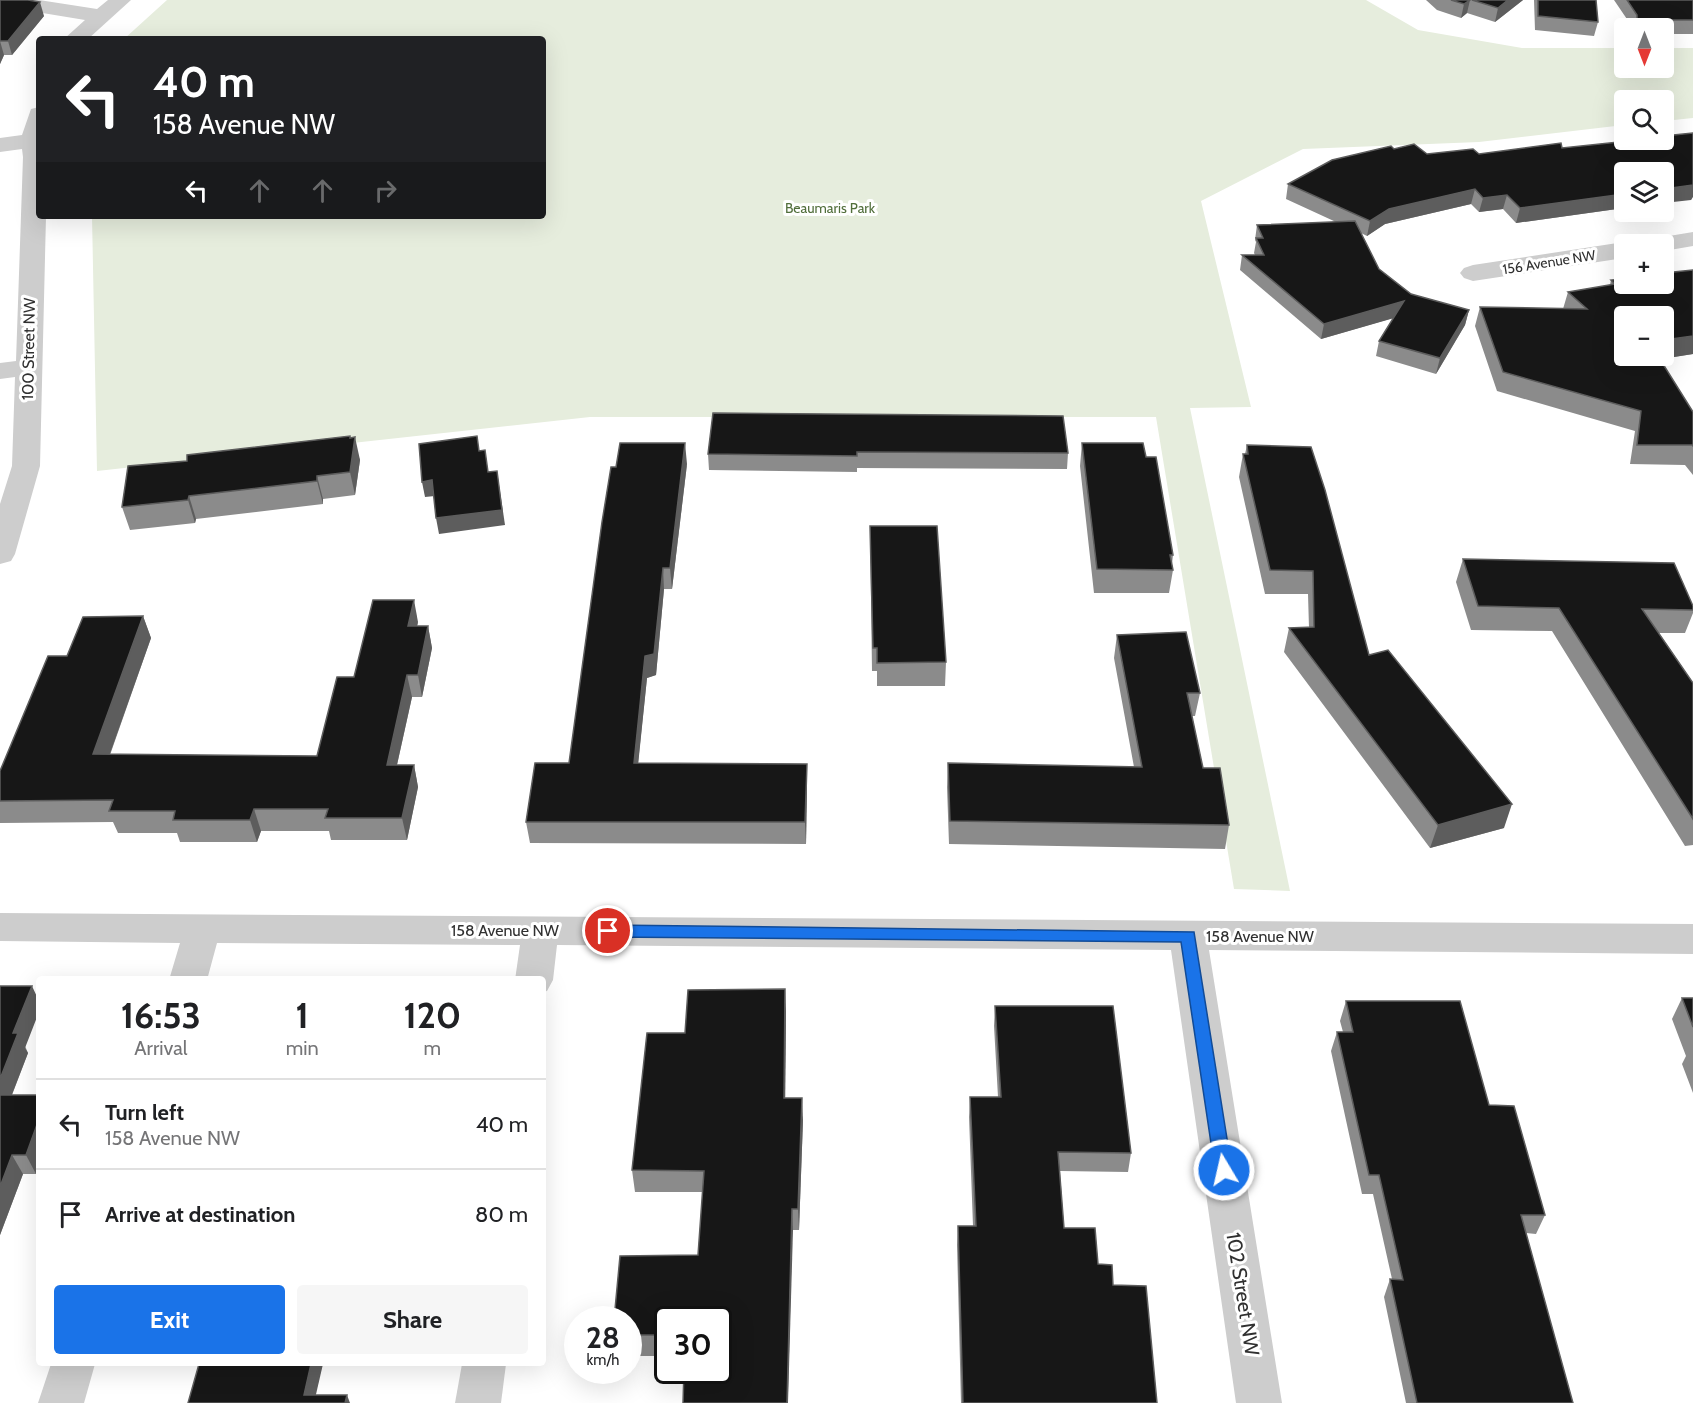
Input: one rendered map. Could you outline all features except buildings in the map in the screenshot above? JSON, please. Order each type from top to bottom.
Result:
[{"type":"street","points":[[0,0],[99,16]]},
{"type":"street","points":[[78,36],[99,16],[121,0]]},
{"type":"street","name":"100 Street NW","points":[[0,554],[26,466],[14,369],[34,157],[32,141],[36,126]]},
{"type":"street","points":[[0,145],[32,141]]},
{"type":"street","points":[[1674,242],[1693,239]]},
{"type":"street","name":"156 Avenue NW","points":[[1473,273],[1614,252]]},
{"type":"street","name":"158 Avenue NW","points":[[0,927],[1693,939]]},
{"type":"street","points":[[189,976],[203,928]]},
{"type":"street","points":[[534,976],[540,930]]},
{"type":"street","name":"102 Street NW","points":[[1188,936],[1259,1403]]},
{"type":"street","points":[[61,1403],[72,1366]]},
{"type":"street","points":[[478,1403],[484,1366]]},
{"type":"green space","name":"Beaumaris Park","points":[[167,0],[1366,0],[1418,30],[1522,48],[1614,48],[1614,78],[1674,78],[1674,48],[1693,48],[1693,118],[1674,120],[1674,90],[1614,90],[1614,126],[1479,142],[1303,149],[1201,201],[1251,407],[1190,408],[1290,891],[1234,889],[1156,417],[590,417],[97,471],[92,219],[546,219],[546,36],[127,36]]},
{"type":"route","points":[[608,931],[1188,936],[1224,1170]]}]
